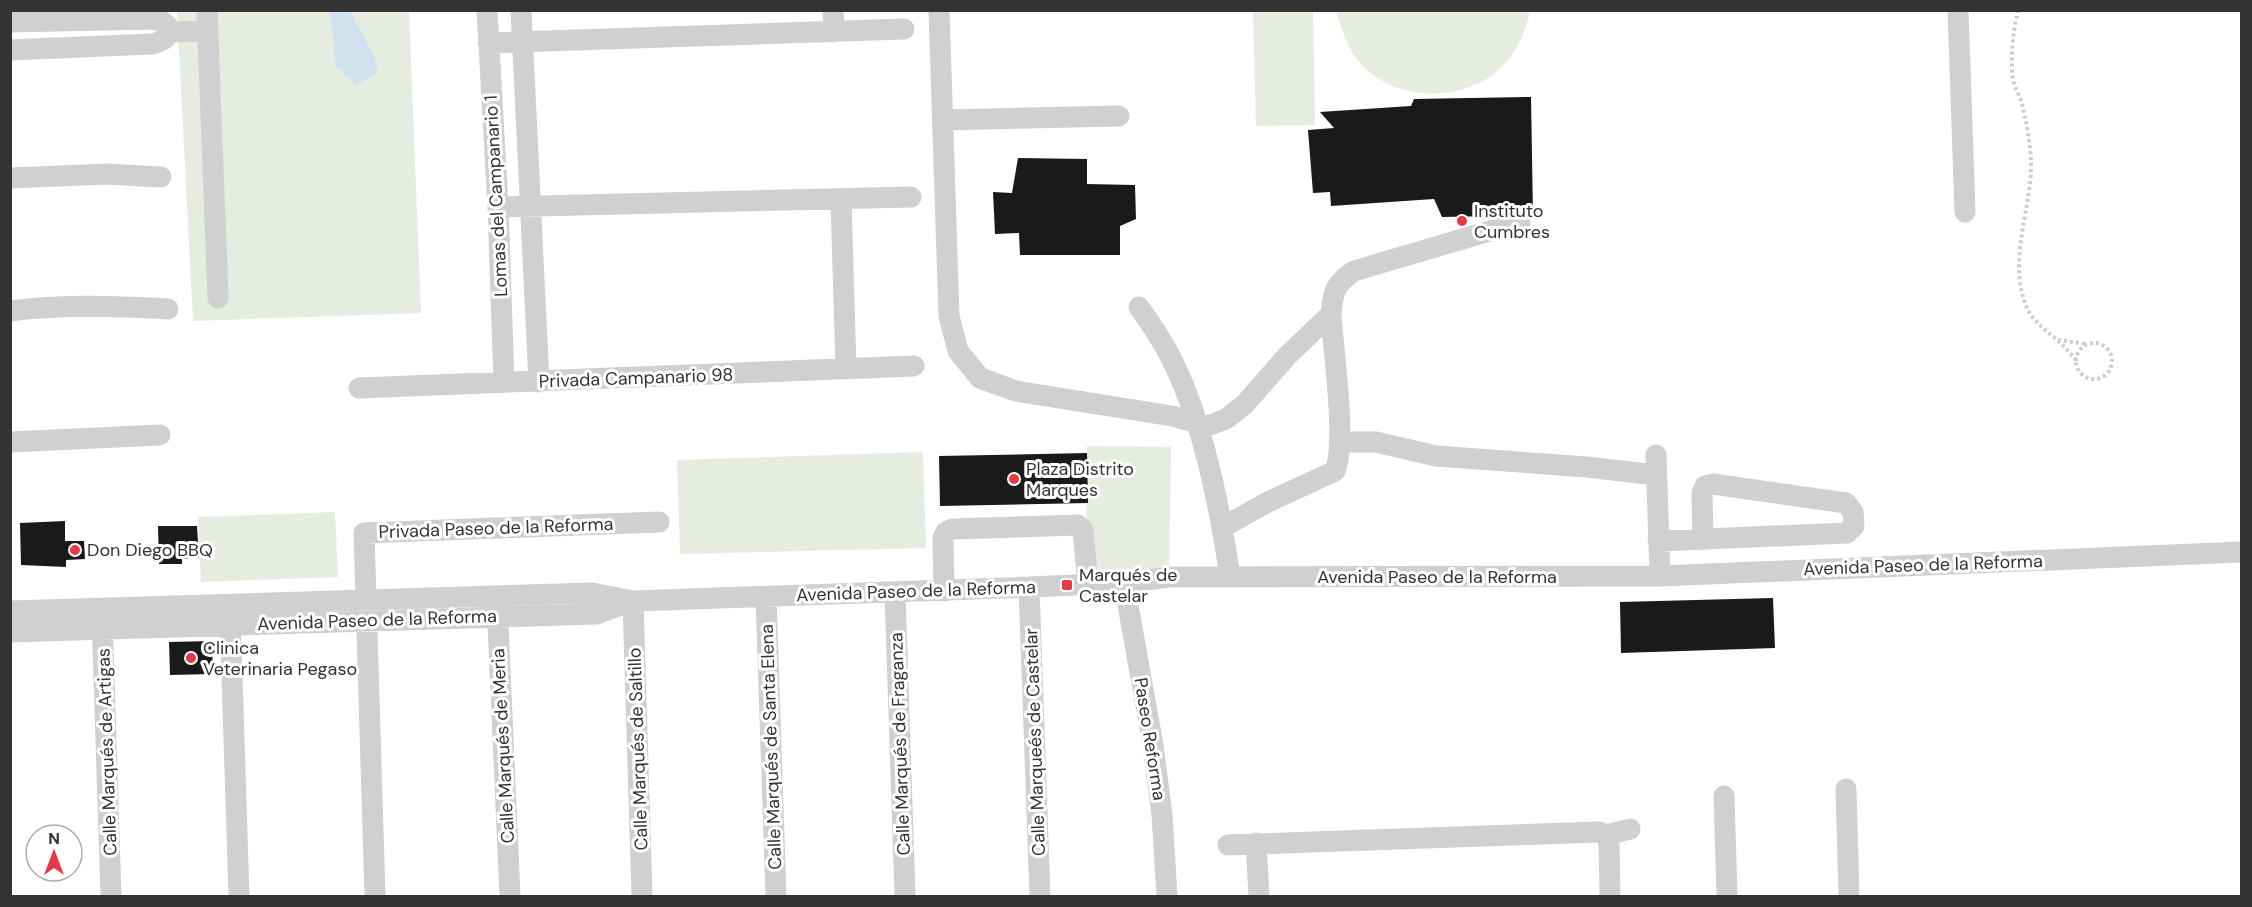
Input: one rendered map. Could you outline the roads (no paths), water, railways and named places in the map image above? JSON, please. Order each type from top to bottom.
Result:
[{"type":"street","name":"Lomas del Campanario 1","points":[[487,10],[498,207],[504,382]]},
{"type":"street","name":"Lomas del Campanario 1","points":[[521,10],[539,382]]},
{"type":"street","points":[[939,10],[949,316],[958,351],[981,378],[1016,391],[1172,416],[1208,426],[1226,419],[1245,404],[1287,356],[1330,314]]},
{"type":"street","points":[[1958,10],[1965,212]]},
{"type":"street","points":[[10,22],[151,19],[167,25],[168,32],[167,38],[152,44],[10,50]]},
{"type":"street","points":[[168,32],[207,21],[218,298]]},
{"type":"street","points":[[488,43],[522,43],[834,21],[904,29]]},
{"type":"street","points":[[943,120],[1119,116]]},
{"type":"street","points":[[10,178],[107,174],[161,177]]},
{"type":"street","points":[[498,207],[911,197]]},
{"type":"street","points":[[842,200],[846,369]]},
{"type":"street","points":[[1223,527],[1268,502],[1335,471],[1338,464],[1339,442],[1330,314],[1338,282],[1354,271],[1520,222]]},
{"type":"street","points":[[10,311],[39,307],[99,305],[168,309]]},
{"type":"street","points":[[1139,308],[1172,360],[1197,424],[1223,527],[1230,577]]},
{"type":"street","name":"Privada Campanario 98","points":[[359,388],[914,366]]},
{"type":"street","points":[[10,442],[160,435]]},
{"type":"street","points":[[1339,442],[1376,442],[1436,456],[1587,467],[1656,465],[1660,576]]},
{"type":"street","points":[[1658,541],[1703,540],[1847,533],[1854,526],[1853,512],[1846,503],[1713,484],[1705,486],[1702,493],[1703,540]]},
{"type":"street","name":"Privada Paseo de la Reforma","points":[[367,610],[364,532],[659,522]]},
{"type":"street","points":[[944,591],[943,538],[946,532],[953,529],[1078,525],[1083,530],[1088,585]]},
{"type":"street","name":"Avenida Paseo de la Reforma","points":[[10,632],[102,618],[230,604],[367,610],[497,606],[592,593],[633,601],[1088,585],[1169,577],[1660,576],[2241,552]]},
{"type":"street","name":"Paseo Reforma","points":[[1124,583],[1153,745],[1162,815],[1167,897]]},
{"type":"street","name":"Calle Marqueés de Castelar","points":[[1029,587],[1040,897]]},
{"type":"street","name":"Calle Marqués de Fraganza","points":[[895,592],[905,897]]},
{"type":"street","name":"Calle Marqués de Santa Elena","points":[[766,597],[776,897]]},
{"type":"street","name":"Calle Marqués de Saltillo","points":[[633,601],[642,897]]},
{"type":"street","points":[[230,604],[239,897]]},
{"type":"street","name":"Calle Marqués de Meria","points":[[497,606],[510,897]]},
{"type":"street","points":[[367,610],[375,897]]},
{"type":"street","name":"Avenida Paseo de la Reforma","points":[[10,611],[230,626],[367,610]]},
{"type":"street","name":"Calle Marqués de Artigas","points":[[102,618],[111,897]]},
{"type":"street","points":[[1846,789],[1849,897]]},
{"type":"street","points":[[1724,796],[1727,897]]},
{"type":"street","points":[[1228,845],[1599,832],[1606,835],[1629,829]]},
{"type":"street","points":[[1606,835],[1610,843],[1610,897]]},
{"type":"street","points":[[1256,843],[1259,897]]},
{"type":"water","points":[[330,11],[350,11],[373,54],[378,73],[355,85],[336,66]]},
{"type":"place","name":"Instituto Cumbres","points":[[1462,221]]},
{"type":"place","name":"Plaza Distrito Marques","points":[[1014,479]]},
{"type":"place","name":"Don Diego BBQ","points":[[75,550]]},
{"type":"place","name":"Marqués de Castelar","points":[[1067,585]]},
{"type":"place","name":"Clinica Veterinaria Pegaso","points":[[191,658]]}]
